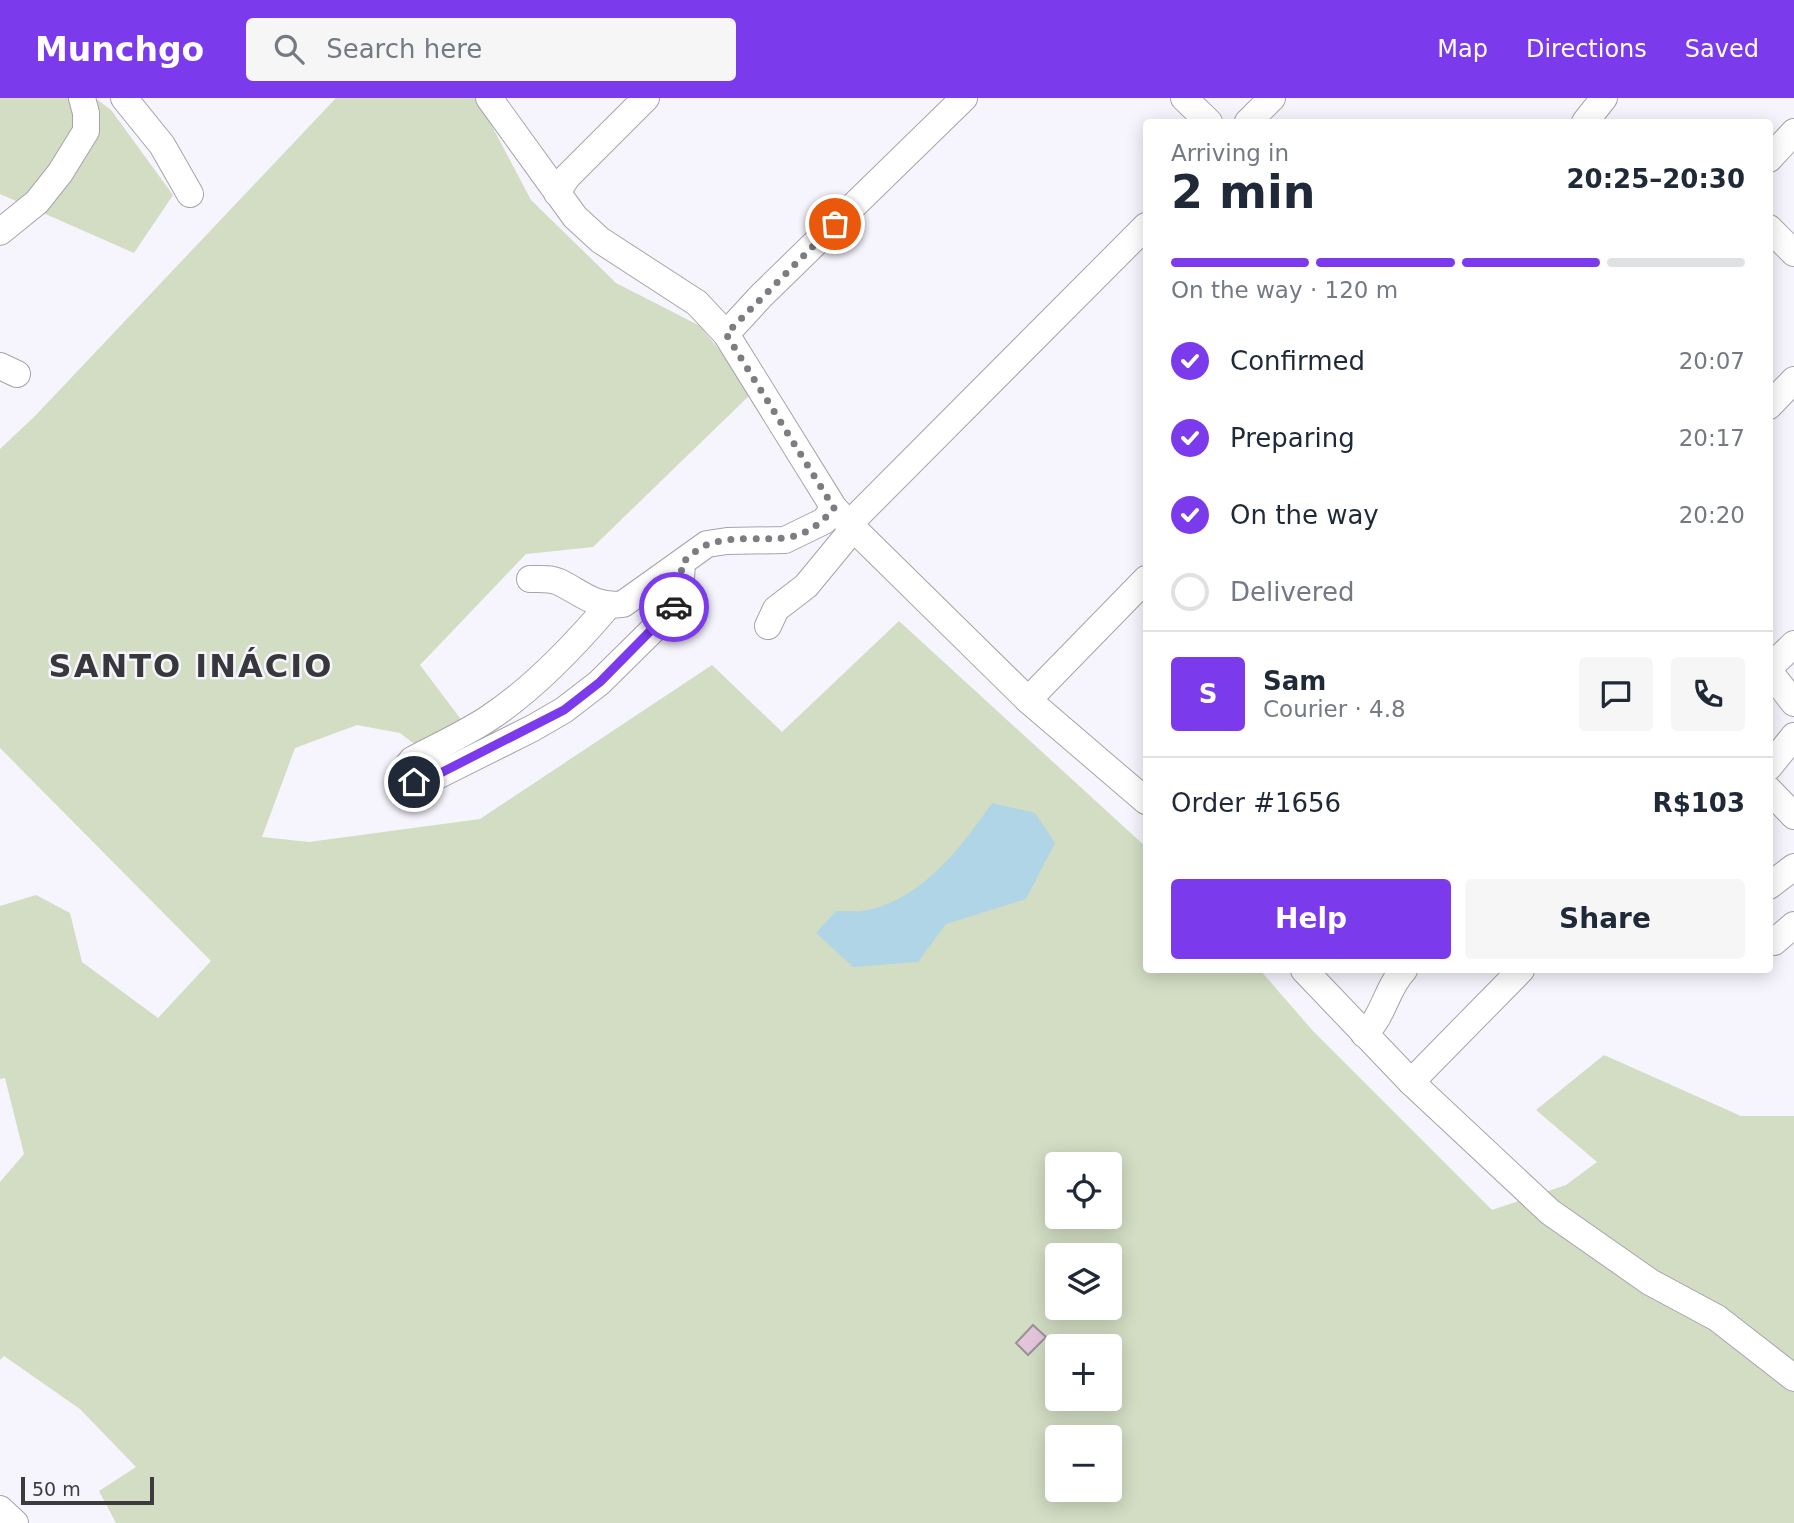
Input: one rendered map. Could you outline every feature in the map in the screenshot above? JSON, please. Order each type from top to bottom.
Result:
[{"type":"street","points":[[0,232],[37,202],[86,131],[82,98]]},
{"type":"street","points":[[124,98],[162,145],[190,194]]},
{"type":"street","points":[[489,98],[575,217],[600,240],[697,303],[726,334],[845,521],[1028,701],[1143,796]]},
{"type":"street","points":[[557,193],[567,177],[646,98]]},
{"type":"street","points":[[726,334],[761,296],[964,98]]},
{"type":"street","points":[[1184,98],[1206,119]]},
{"type":"street","points":[[1251,119],[1272,98]]},
{"type":"street","points":[[1586,119],[1604,98]]},
{"type":"street","points":[[1773,155],[1794,132]]},
{"type":"street","points":[[768,626],[776,609],[798,594],[845,521],[1143,229]]},
{"type":"street","points":[[1773,232],[1794,253]]},
{"type":"street","points":[[1773,402],[1794,380]]},
{"type":"street","points":[[530,579],[556,580],[584,599],[608,606],[623,604],[707,544],[785,540],[824,521],[845,521]]},
{"type":"street","points":[[608,606],[581,637],[508,704],[488,719],[412,760],[408,765],[408,777],[421,783],[564,710],[600,682],[673,610],[680,593],[682,563]]},
{"type":"street","points":[[1028,701],[1143,582]]},
{"type":"street","points":[[1773,666],[1794,644]]},
{"type":"street","points":[[1773,675],[1794,703]]},
{"type":"street","points":[[1773,762],[1794,736]]},
{"type":"street","points":[[1773,794],[1794,816]]},
{"type":"street","points":[[1773,883],[1794,867]]},
{"type":"street","points":[[1774,942],[1794,925]]},
{"type":"street","points":[[1307,973],[1411,1082],[1550,1212],[1650,1282],[1717,1318],[1775,1360],[1794,1378]]},
{"type":"street","points":[[1364,1034],[1373,1026],[1401,973]]},
{"type":"street","points":[[1411,1082],[1518,973]]},
{"type":"street","points":[[0,1508],[15,1523]]},
{"type":"green space","points":[[0,98],[95,98],[111,110],[173,195],[134,253],[0,194]]},
{"type":"green space","points":[[336,98],[477,98],[531,200],[616,283],[700,326],[753,392],[593,547],[526,554],[420,665],[478,742],[433,758],[400,733],[357,725],[295,748],[262,837],[309,842],[480,819],[712,665],[782,732],[899,621],[1143,844],[1143,973],[1263,973],[1313,1031],[1492,1210],[1566,1185],[1597,1162],[1536,1110],[1604,1055],[1741,1116],[1794,1116],[1794,1523],[116,1523],[99,1491],[136,1467],[80,1409],[4,1356],[0,1360],[0,1182],[24,1154],[5,1078],[0,1079],[0,906],[36,895],[70,913],[82,962],[158,1018],[211,961],[0,748],[0,449],[35,416]]},
{"type":"water","points":[[992,803],[1035,813],[1055,843],[1026,899],[946,924],[918,962],[853,967],[816,933],[836,911],[864,911],[888,904],[924,882],[954,853]]},
{"type":"building","points":[[1033,1325],[1045,1336],[1028,1355],[1016,1343]]},
{"type":"way so far","points":[[674,607],[680,593],[682,563],[707,544],[785,540],[824,521],[834,508],[726,334],[835,224]]},
{"type":"district","name":"SANTO INÁCIO","points":[[191,666]]},
{"type":"route","points":[[414,782],[421,783],[564,710],[600,682],[674,607]]}]
